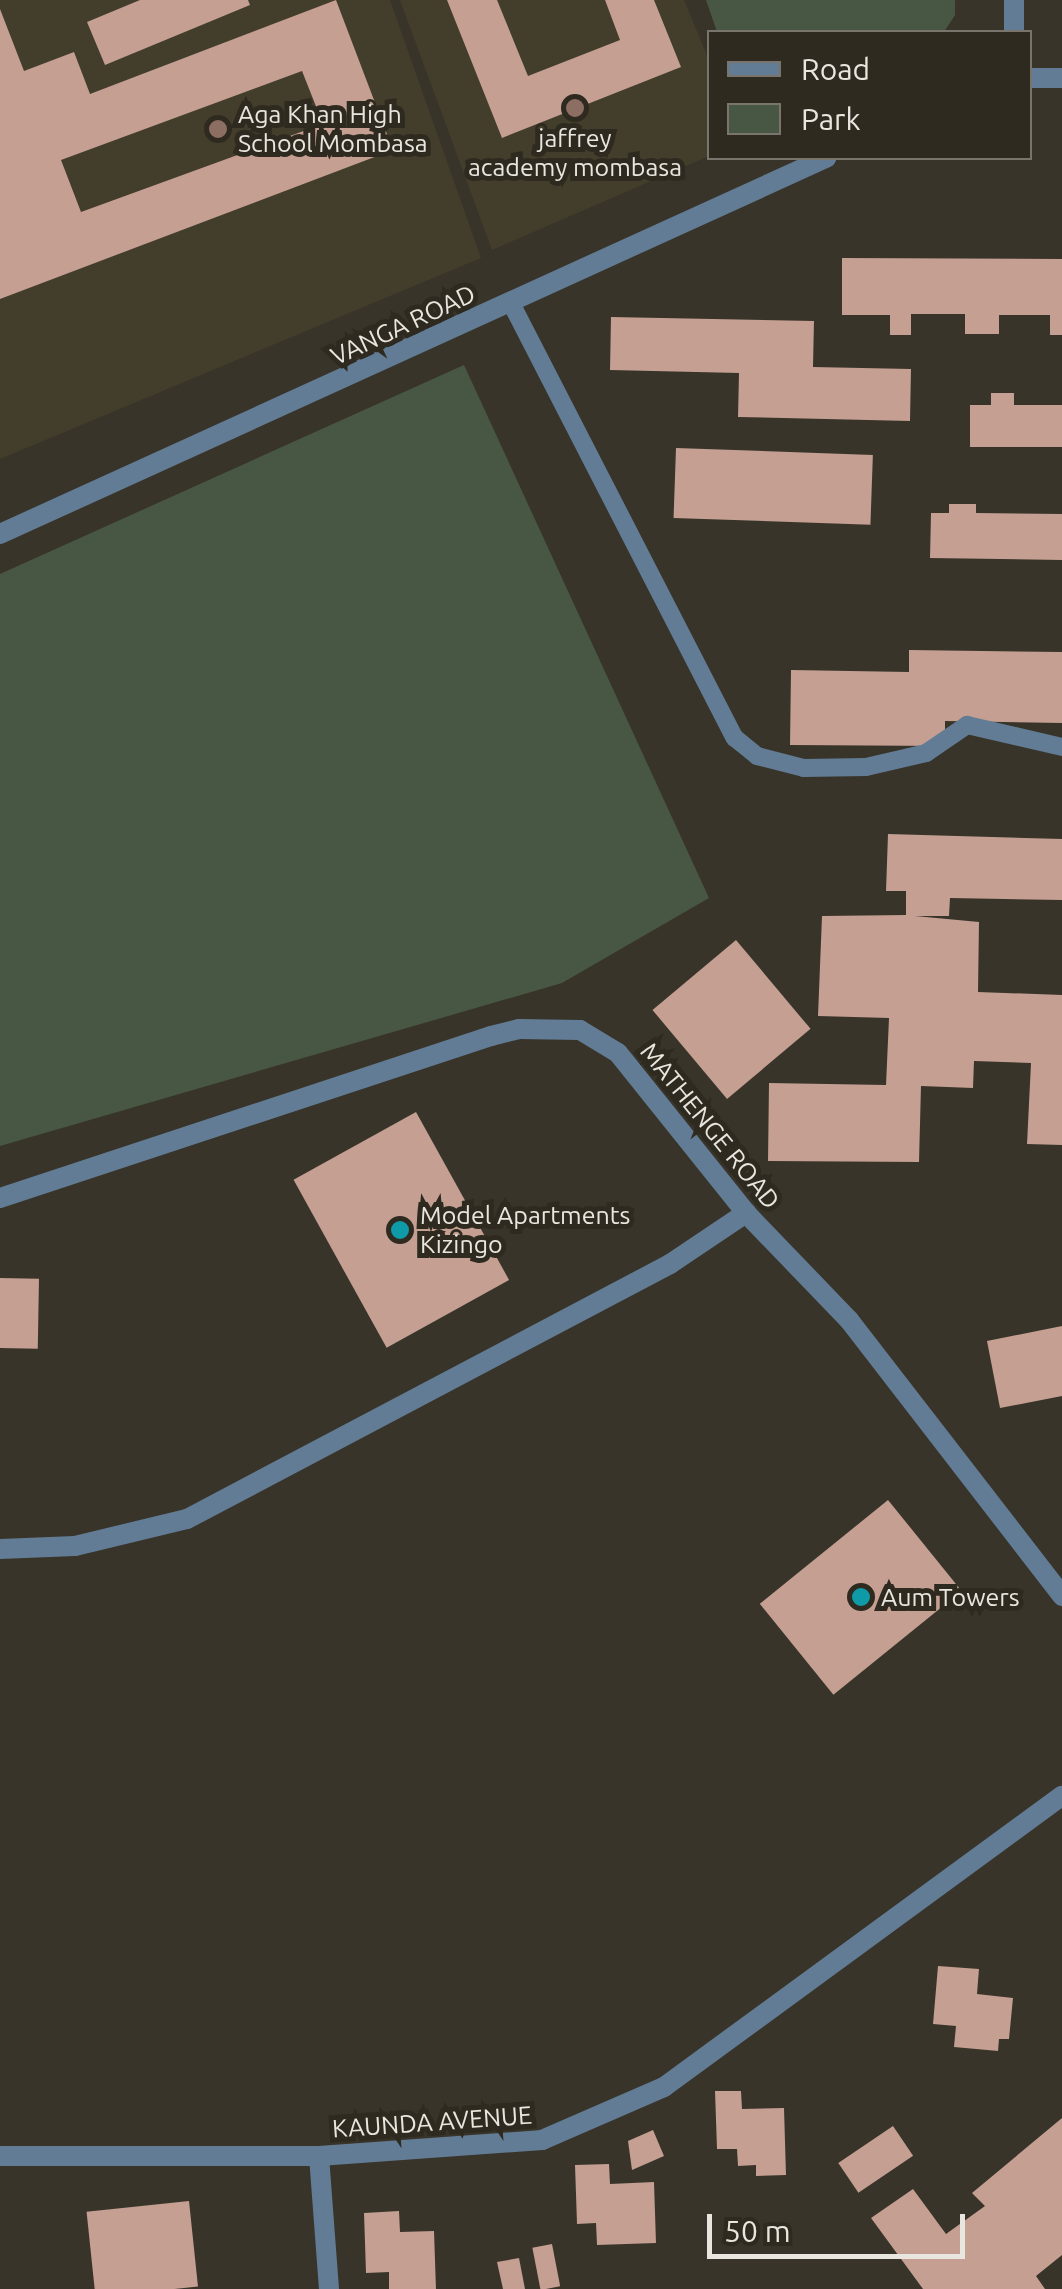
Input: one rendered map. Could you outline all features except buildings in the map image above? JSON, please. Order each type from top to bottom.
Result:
[{"type":"street","points":[[1014,0],[1014,30]]},
{"type":"street","points":[[1032,78],[1062,78]]},
{"type":"street","name":"VANGA ROAD","points":[[0,534],[822,160]]},
{"type":"street","name":"MATHENGE ROAD","points":[[0,1198],[491,1036],[546,1028],[580,1030],[618,1053],[746,1212],[849,1320],[1062,1596]]},
{"type":"street","points":[[0,1550],[76,1546],[188,1519],[670,1264],[746,1212]]},
{"type":"street","name":"KAUNDA AVENUE","points":[[0,2156],[319,2156],[542,2140],[598,2121],[664,2087],[1062,1796]]},
{"type":"street","points":[[319,2156],[329,2289]]},
{"type":"lane","points":[[511,302],[735,738],[757,756],[804,768],[866,767],[926,753],[967,724],[1062,747]]},
{"type":"shaded area","name":"Aga Khan High School Mombasa","points":[[0,0],[390,0],[481,258],[0,459]]},
{"type":"shaded area","name":"jaffrey academy mombasa","points":[[400,0],[684,0],[707,55],[707,157],[492,250]]},
{"type":"green space","points":[[706,0],[955,0],[955,15],[945,30],[716,30]]},
{"type":"green space","points":[[464,365],[709,898],[562,983],[0,1146],[0,574]]},
{"type":"place","name":"jaffrey academy mombasa","points":[[575,108]]},
{"type":"place","name":"Aga Khan High School Mombasa","points":[[218,129]]},
{"type":"place","name":"Model Apartments Kizingo","points":[[400,1230]]},
{"type":"place","name":"Aum Towers","points":[[861,1597]]}]
